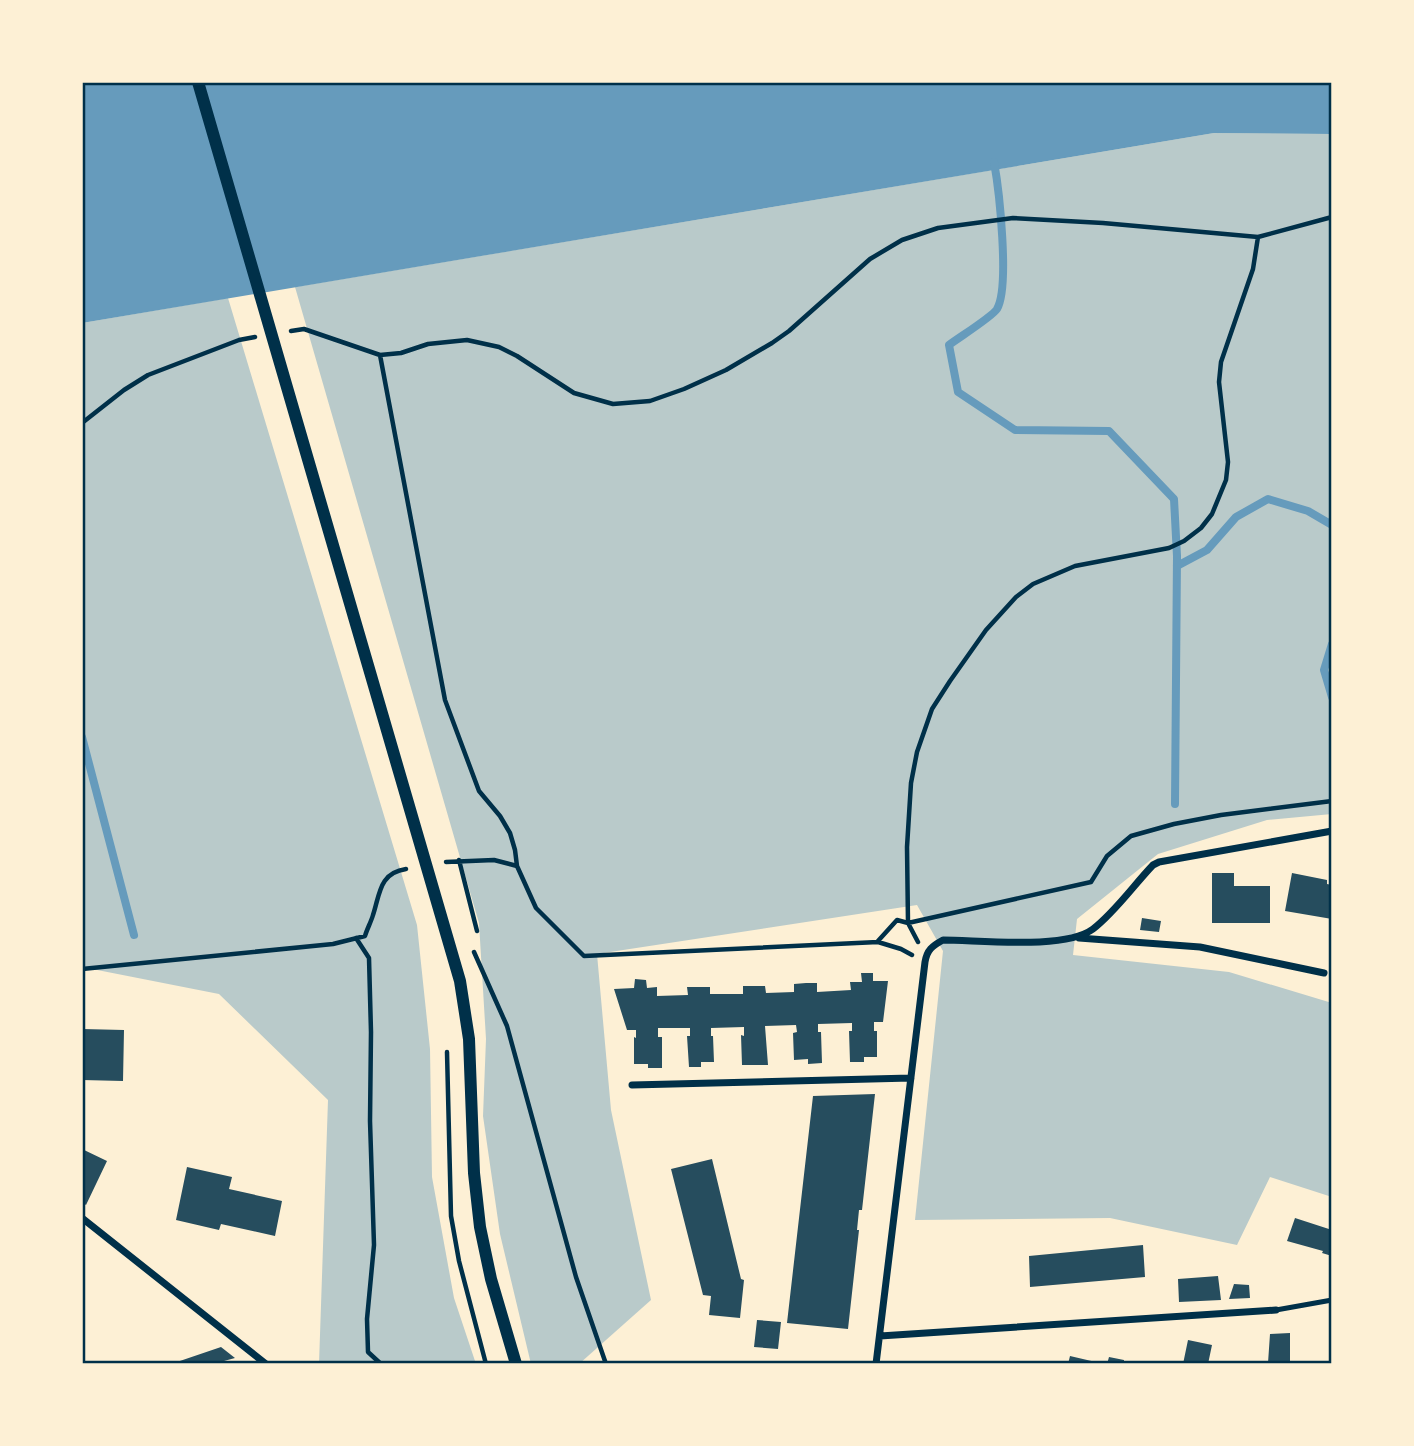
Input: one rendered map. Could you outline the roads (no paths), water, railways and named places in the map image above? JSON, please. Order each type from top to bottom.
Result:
[{"type":"street","points":[[198,82],[460,981],[469,1039],[474,1173],[480,1227],[491,1279],[516,1364]]},
{"type":"street","points":[[1077,938],[1093,929],[1153,865],[1159,862],[1332,831]]},
{"type":"street","points":[[876,1364],[926,954],[933,946],[943,940],[1018,941],[1077,938],[1200,947],[1324,973]]},
{"type":"street","points":[[632,1085],[911,1078]]},
{"type":"street","points":[[82,1218],[266,1364]]},
{"type":"street","points":[[880,1336],[1276,1310]]},
{"type":"lane","points":[[1276,1310],[1332,1300]]},
{"type":"water","points":[[82,82],[1332,82],[1332,134],[1214,133],[82,323]]},
{"type":"waterway","points":[[994,162],[1002,237],[1001,297],[994,313],[949,345],[958,392],[1015,430],[1109,431],[1174,499],[1177,556],[1175,804]]},
{"type":"waterway","points":[[1177,566],[1207,550],[1236,517],[1268,499],[1308,511],[1332,525]]},
{"type":"waterway","points":[[1332,644],[1324,670],[1332,697]]},
{"type":"waterway","points":[[82,737],[134,935]]}]
